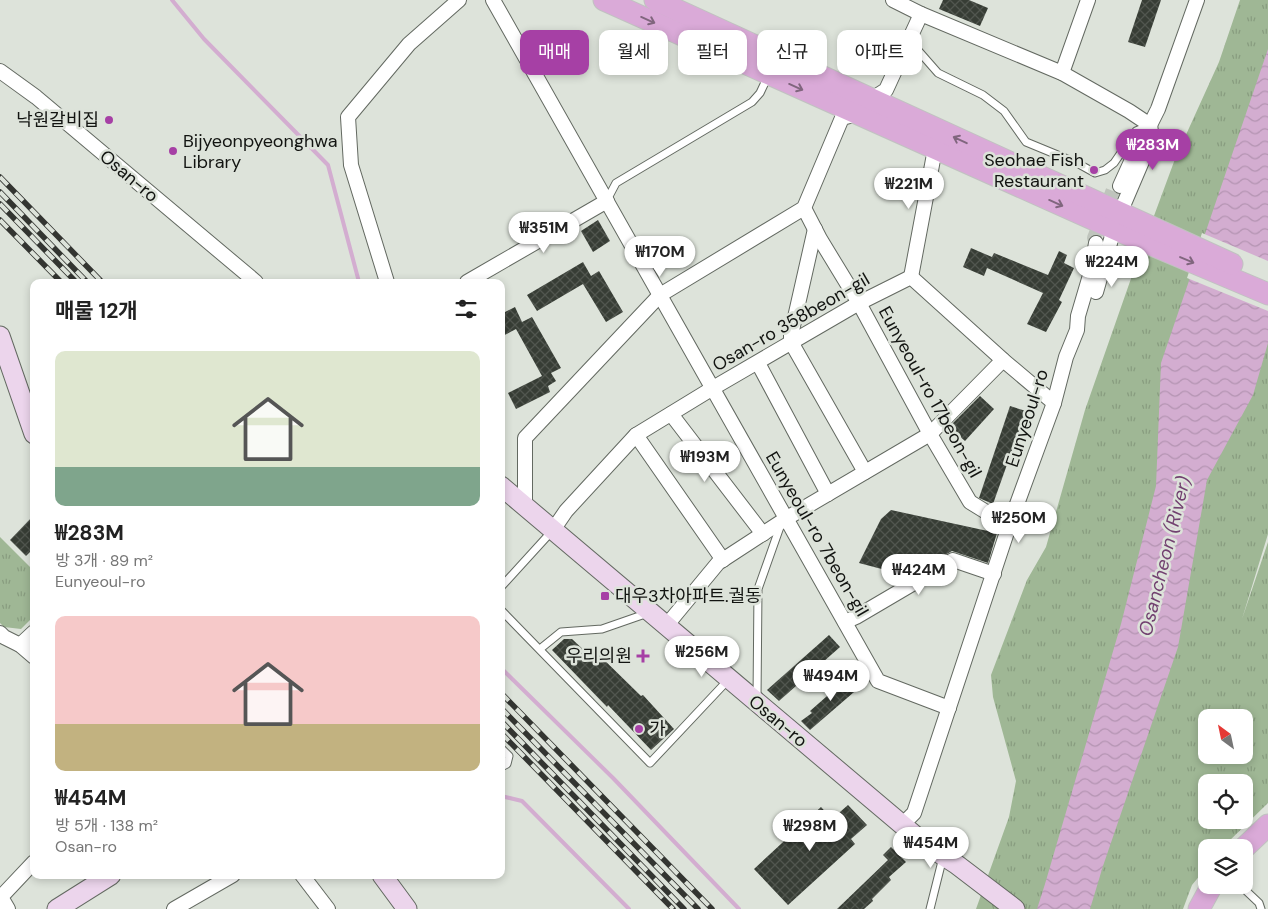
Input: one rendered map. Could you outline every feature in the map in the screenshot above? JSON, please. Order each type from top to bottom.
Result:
[{"type":"main road","points":[[604,0],[757,69]]},
{"type":"main road","points":[[655,0],[864,106],[1123,224],[1268,294]]},
{"type":"main road","points":[[772,75],[864,106],[935,149],[1268,280]]},
{"type":"main road","points":[[1253,839],[1268,825]]},
{"type":"main road","points":[[1199,909],[1207,894]]},
{"type":"street","points":[[386,279],[351,165],[348,117],[408,44],[460,0]]},
{"type":"street","name":"Eunyeoul-ro 7beon-gil","points":[[493,0],[713,388],[784,520],[878,681],[949,708]]},
{"type":"street","points":[[893,0],[921,14],[1062,73],[1129,111],[1150,126],[1152,138],[1123,224],[1088,316],[1077,330]]},
{"type":"street","points":[[1062,73],[1088,0]]},
{"type":"street","points":[[1120,186],[1140,142],[1158,109],[1197,0]]},
{"type":"street","points":[[914,30],[921,14]]},
{"type":"street","name":"Osan-ro","points":[[0,71],[36,97],[252,279]]},
{"type":"street","points":[[526,507],[525,438],[660,295],[804,208],[842,118],[864,106],[886,90],[893,75]]},
{"type":"street","points":[[935,149],[911,277],[1054,403]]},
{"type":"street","points":[[472,279],[607,201]]},
{"type":"street","name":"Eunyeoul-ro 17beon-gil","points":[[804,208],[820,240],[859,302],[930,434],[970,502],[1009,526]]},
{"type":"street","points":[[814,229],[791,342],[865,472]]},
{"type":"street","name":"Eunyeoul-ro","points":[[902,825],[914,813],[1009,526],[1054,403],[1066,357],[1077,330],[1078,316],[1092,272],[1096,243]]},
{"type":"street","name":"Osan-ro 358beon-gil","points":[[553,530],[566,511],[636,435],[859,302],[911,277]]},
{"type":"street","points":[[0,336],[30,422]]},
{"type":"street","points":[[666,626],[718,563],[784,520],[930,434],[1003,360]]},
{"type":"street","points":[[758,362],[828,494]]},
{"type":"street","points":[[671,414],[763,534]]},
{"type":"street","points":[[636,435],[723,560]]},
{"type":"street","name":"Osan-ro","points":[[505,489],[924,844],[950,860],[1015,909]]},
{"type":"street","points":[[845,622],[953,560],[994,574]]},
{"type":"street","points":[[0,633],[4,637],[20,644],[30,653]]},
{"type":"street","points":[[20,644],[30,635]]},
{"type":"street","points":[[4,903],[1,897],[30,866]]},
{"type":"street","points":[[57,909],[105,879]]},
{"type":"street","points":[[174,909],[226,879]]},
{"type":"street","points":[[305,879],[328,909]]},
{"type":"street","points":[[385,879],[407,909]]},
{"type":"lane","points":[[922,55],[938,74],[983,95],[1004,111],[1026,142],[1096,173],[1105,170],[1114,163],[1136,130],[1150,126]]},
{"type":"lane","points":[[607,201],[616,183],[752,102],[760,93],[769,75]]},
{"type":"lane","points":[[757,703],[758,589],[784,520]]},
{"type":"lane","points":[[505,584],[553,530]]},
{"type":"lane","points":[[540,649],[561,632],[602,629],[650,612]]},
{"type":"lane","points":[[505,614],[650,763],[729,679]]},
{"type":"lane","points":[[505,752],[510,756],[505,765]]},
{"type":"lane","points":[[930,909],[950,860]]},
{"type":"lane","points":[[1249,894],[1261,909]]},
{"type":"green space","points":[[1240,0],[1268,0],[1268,534],[1242,619],[1268,542],[1268,803],[1253,818],[1253,774],[1198,774],[1198,829],[1241,829],[1231,839],[1198,839],[1198,878],[1192,885],[1183,909],[976,909],[1009,817],[1016,781],[993,697],[991,675],[1027,580],[1046,547],[1085,410],[1175,159],[1219,62]]},
{"type":"green space","points":[[0,537],[30,567],[30,620],[21,629],[4,627],[0,623]]},
{"type":"water","name":"Osancheon (River)","points":[[1268,49],[1268,343],[1253,395],[1207,480],[1178,647],[1090,909],[1037,909],[1121,624],[1156,486],[1161,363]]},
{"type":"pier","points":[[1202,233],[1268,261],[1268,311],[1187,278]]},
{"type":"building","points":[[943,0],[969,0],[988,8],[980,26],[939,9]]},
{"type":"building","points":[[1142,0],[1161,0],[1145,47],[1128,42]]},
{"type":"building","points":[[598,220],[610,241],[593,252],[581,231]]},
{"type":"building","points":[[971,248],[992,257],[994,253],[1048,275],[1059,251],[1067,255],[1064,263],[1074,268],[1059,300],[1062,302],[1046,332],[1027,324],[1043,293],[987,268],[984,276],[963,267]]},
{"type":"building","points":[[583,262],[591,276],[599,271],[623,312],[606,322],[583,284],[537,311],[527,295]]},
{"type":"building","points":[[515,307],[522,322],[532,317],[561,368],[551,373],[556,381],[548,386],[550,392],[516,409],[508,393],[542,376],[516,329],[505,335],[505,312]]},
{"type":"building","points":[[980,396],[994,409],[965,441],[949,427]]},
{"type":"building","points":[[1010,406],[1026,411],[993,504],[979,498]]},
{"type":"building","points":[[891,510],[997,533],[988,563],[952,551],[908,576],[859,563],[881,519]]},
{"type":"building","points":[[30,519],[30,552],[26,556],[10,540]]},
{"type":"building","points":[[829,635],[840,647],[779,701],[767,690]]},
{"type":"building","points":[[564,639],[572,639],[587,653],[592,648],[641,696],[643,695],[674,729],[651,750],[552,650]]},
{"type":"building","points":[[851,675],[861,686],[810,730],[801,721],[812,713],[810,711]]},
{"type":"building","points":[[848,805],[867,825],[851,839],[855,844],[788,905],[754,869],[821,807],[832,819]]},
{"type":"building","points":[[891,847],[906,862],[889,877],[891,880],[872,899],[873,901],[864,909],[837,909],[888,860],[883,855]]},
{"type":"waterway","points":[[172,0],[204,39],[328,165],[358,279]]},
{"type":"waterway","points":[[505,672],[613,778],[739,909]]},
{"type":"waterway","points":[[505,797],[522,801],[629,909]]},
{"type":"tunnel","points":[[1096,243],[1094,238],[1113,190],[1120,186]]},
{"type":"railway","points":[[0,177],[99,279]]},
{"type":"railway","points":[[0,192],[84,279]]},
{"type":"railway","points":[[0,204],[73,279]]},
{"type":"railway","points":[[0,220],[58,279]]},
{"type":"railway","points":[[505,697],[712,909]]},
{"type":"railway","points":[[505,712],[698,909]]},
{"type":"railway","points":[[505,725],[684,909]]},
{"type":"railway","points":[[505,737],[673,909]]},
{"type":"place","name":"낙원갈비집","points":[[109,120]]},
{"type":"place","name":"Bijyeonpyeonghwa Library","points":[[173,151]]},
{"type":"place","name":"Seohae Fish Restaurant","points":[[1094,170]]},
{"type":"place","name":"대우3차아파트.궐동","points":[[605,596]]},
{"type":"place","name":"우리의원","points":[[643,656]]},
{"type":"place","name":"가","points":[[639,729]]}]
